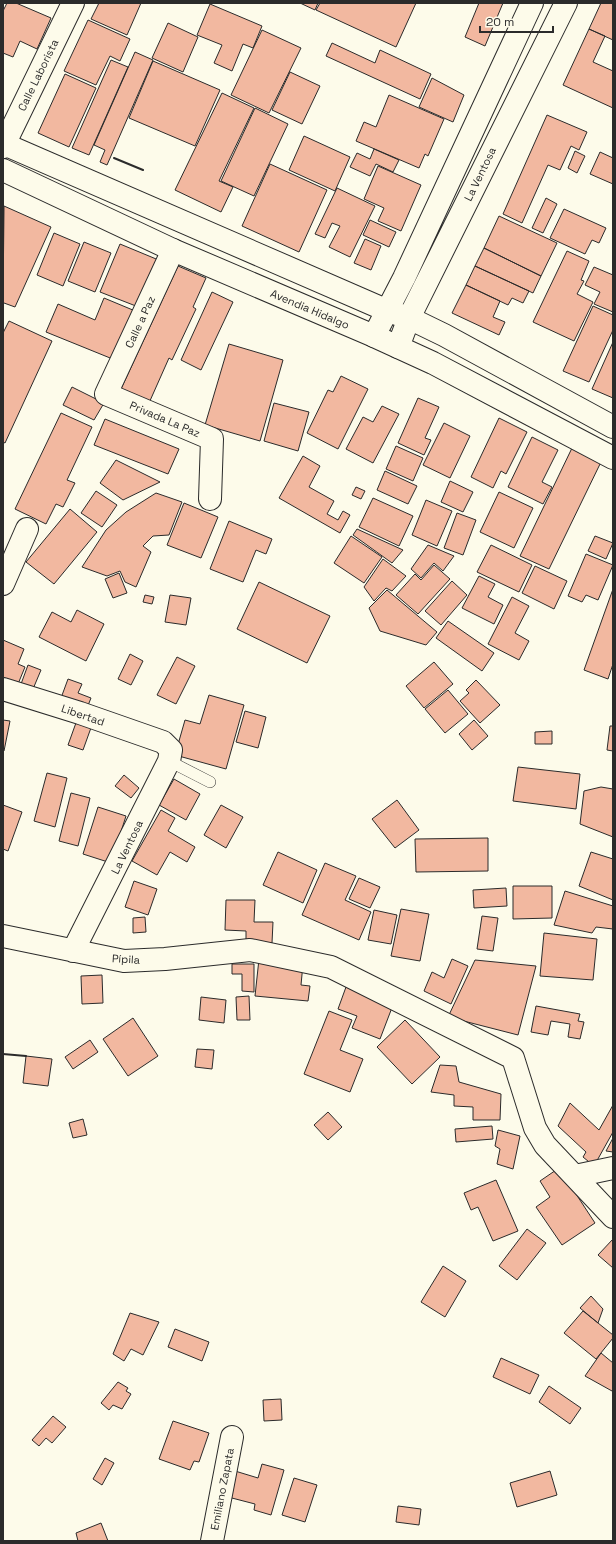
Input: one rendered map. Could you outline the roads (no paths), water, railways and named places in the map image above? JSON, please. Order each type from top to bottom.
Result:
[{"type":"street","name":"Calle Laborista","points":[[4,145],[8,123],[73,3]]},
{"type":"street","points":[[374,336],[408,271],[532,3]]},
{"type":"street","name":"La Ventosa","points":[[398,347],[409,318],[513,106],[566,3]]},
{"type":"street","points":[[4,145],[388,311],[409,318],[613,427]]},
{"type":"street","name":"Avendia Hidalgo","points":[[3,170],[173,250],[374,336],[433,363],[613,458]]},
{"type":"street","name":"Calle a Paz","points":[[106,394],[173,250]]},
{"type":"street","name":"Privada La Paz","points":[[106,394],[212,439],[210,499]]},
{"type":"street","points":[[3,584],[27,529]]},
{"type":"street","name":"Libertad","points":[[3,689],[80,713],[166,752]]},
{"type":"street","name":"La Ventosa","points":[[73,952],[166,752]]},
{"type":"street","name":"Pípila","points":[[3,936],[73,952],[124,961],[165,959],[250,950],[330,967],[513,1058],[535,1128],[544,1145],[613,1217]]},
{"type":"street","points":[[575,1176],[613,1168]]},
{"type":"street","name":"Emiliano Zapata","points":[[212,1541],[232,1437]]},
{"type":"lane","points":[[166,752],[210,782]]}]
